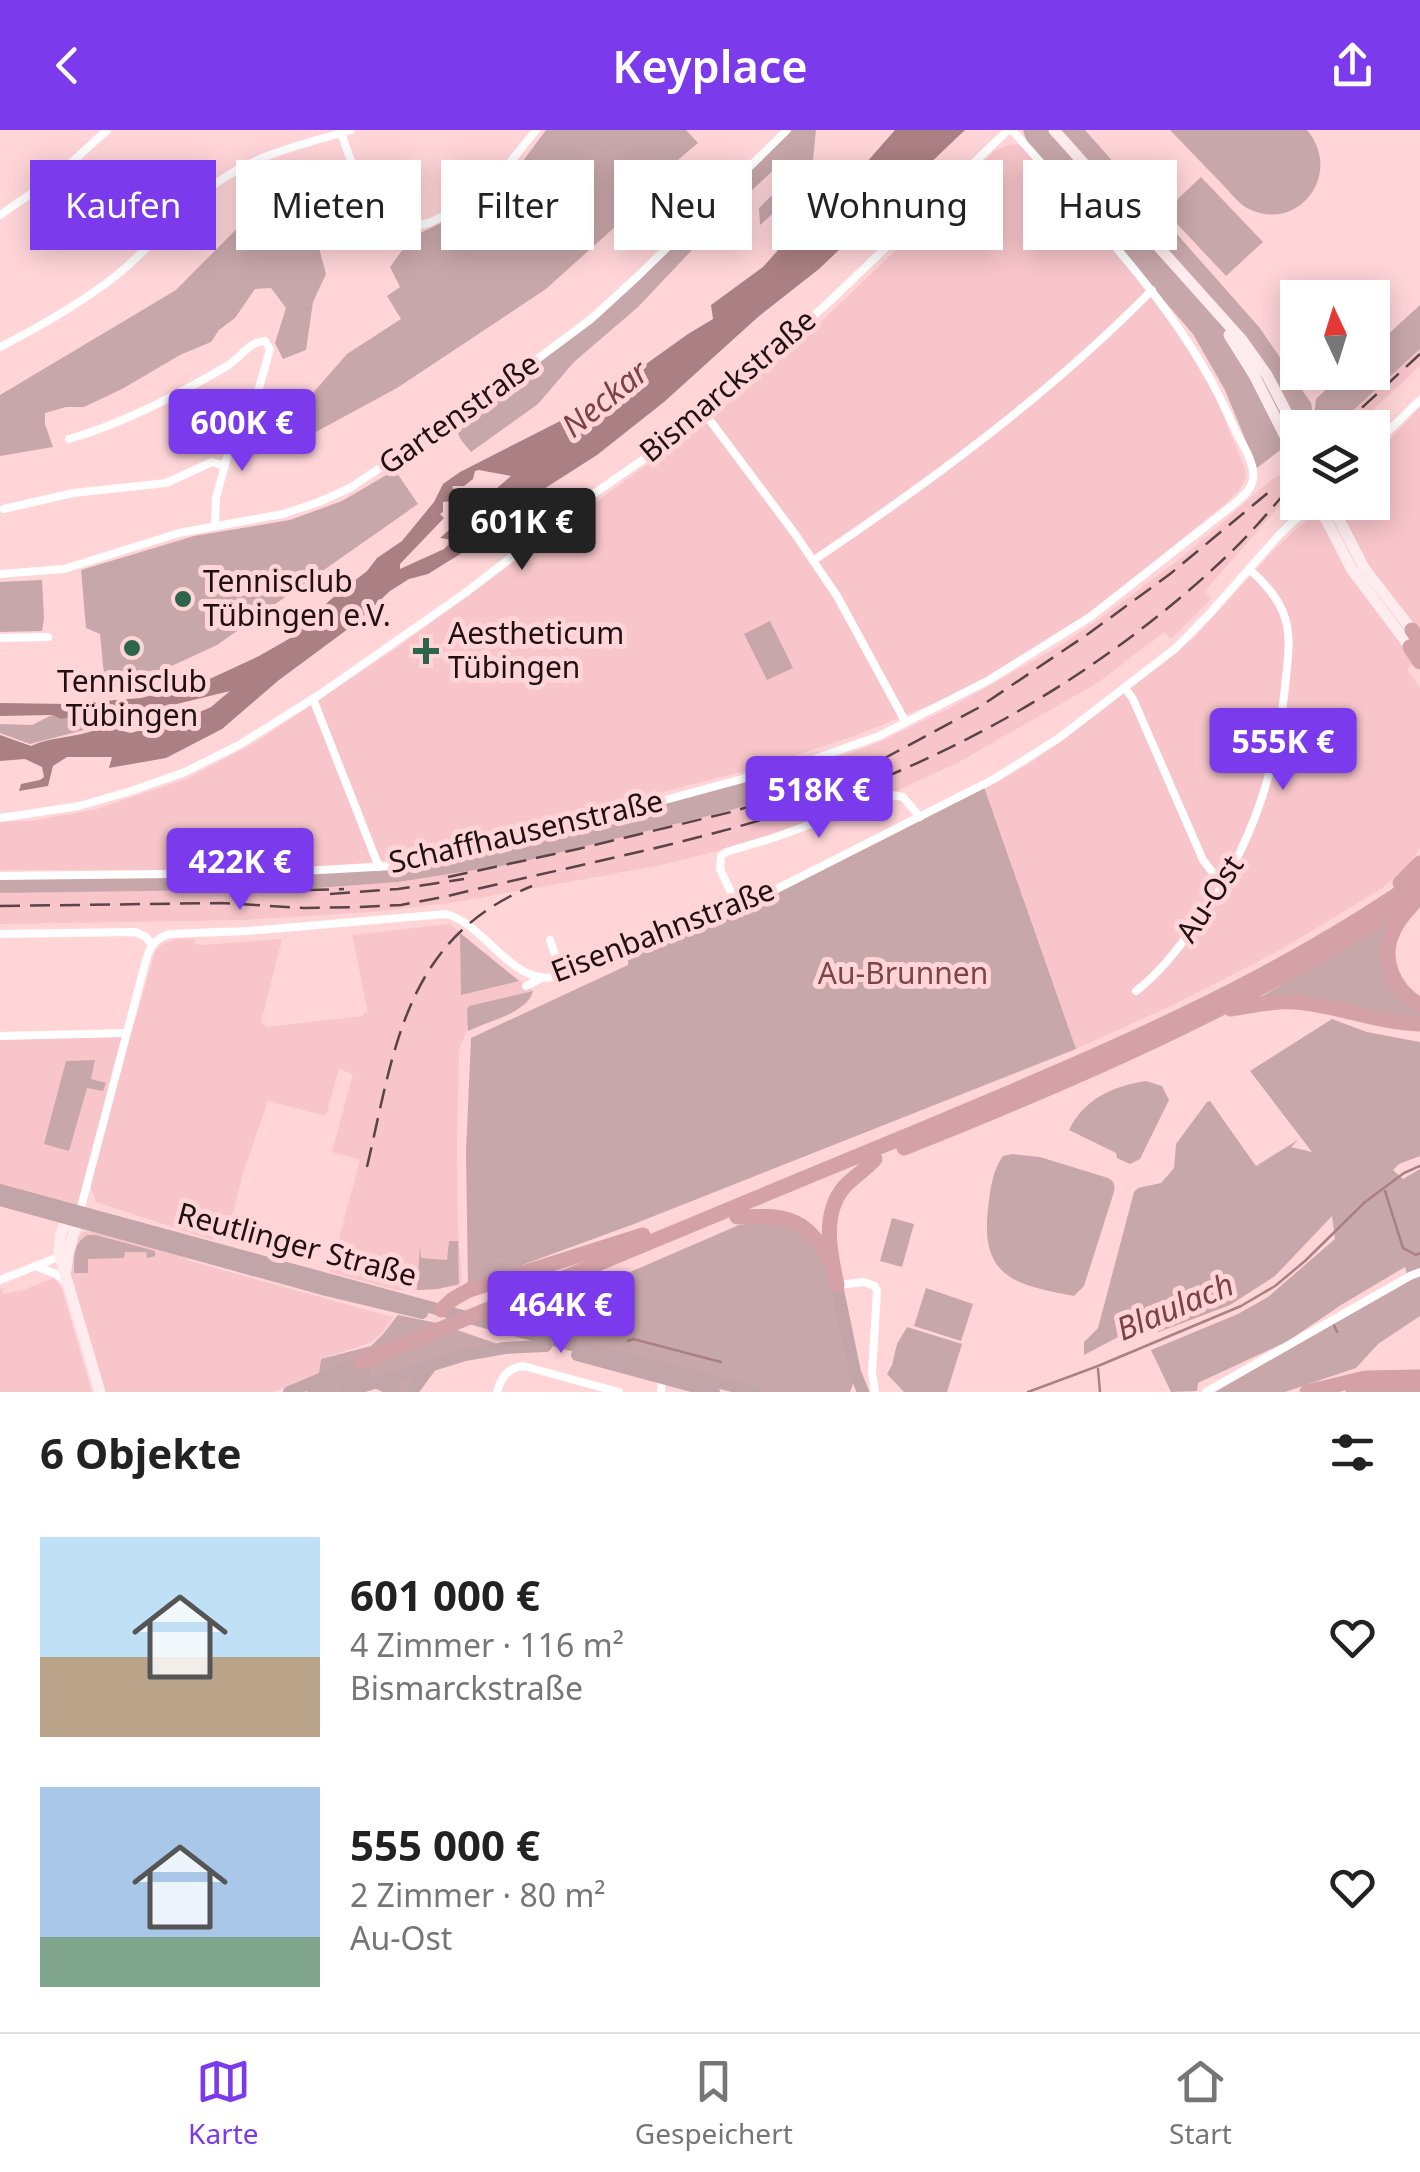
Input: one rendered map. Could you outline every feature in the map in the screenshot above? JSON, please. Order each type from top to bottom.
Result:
[{"type":"highway","points":[[1386,902],[1420,863]]},
{"type":"highway","points":[[519,1302],[1132,1038],[1273,968],[1420,879]]},
{"type":"highway","points":[[1420,895],[1394,929],[1388,957],[1398,987],[1420,1005]]},
{"type":"highway","points":[[367,1372],[420,1342],[1054,1086],[1218,1011],[1328,952],[1420,895]]},
{"type":"highway","points":[[1218,1011],[1266,1002],[1294,1002],[1420,1024]]},
{"type":"highway","points":[[832,1264],[833,1206],[842,1190],[875,1159]]},
{"type":"highway","points":[[737,1217],[769,1216],[803,1226],[820,1242],[838,1285]]},
{"type":"highway","points":[[440,1310],[457,1296],[481,1286],[672,1226],[686,1228]]},
{"type":"highway","points":[[1307,1392],[1365,1378],[1420,1377]]},
{"type":"highway","points":[[1353,1392],[1420,1388]]},
{"type":"main road","points":[[1054,130],[1258,361],[1280,411]]},
{"type":"main road","points":[[1332,520],[1359,580],[1417,645]]},
{"type":"main road","name":"Reutlinger Straße","points":[[0,1190],[75,1218],[326,1290],[714,1392]]},
{"type":"main road","name":"Reutlinger Straße","points":[[0,1200],[440,1310],[662,1379],[756,1392]]},
{"type":"main road","points":[[46,1213],[64,1255],[67,1280],[100,1392]]},
{"type":"main road","points":[[58,1242],[75,1218]]},
{"type":"main road","points":[[64,1255],[75,1218]]},
{"type":"main road","points":[[838,1285],[854,1372],[862,1392]]},
{"type":"main road","points":[[289,1392],[367,1372],[432,1364],[486,1350],[546,1346]]},
{"type":"main road","points":[[414,1391],[432,1364]]},
{"type":"main road","points":[[313,1392],[367,1372]]},
{"type":"main road","points":[[345,1392],[367,1372]]},
{"type":"main road","points":[[367,1372],[396,1392]]},
{"type":"main road","points":[[850,1392],[854,1372]]},
{"type":"street","points":[[0,215],[58,175],[107,130]]},
{"type":"street","points":[[0,347],[68,310],[119,273],[218,181],[254,162],[351,130]]},
{"type":"street","points":[[340,132],[366,203],[384,218],[412,226],[429,224],[444,216],[496,180],[536,130]]},
{"type":"street","name":"Gartenstraße","points":[[0,574],[64,569],[156,540],[283,514],[333,496],[370,475],[558,346],[614,298],[786,130]]},
{"type":"street","points":[[814,560],[988,436],[1152,290],[1010,130]]},
{"type":"street","name":"Bismarckstraße","points":[[0,818],[80,806],[185,772],[239,745],[313,699],[466,593],[595,493],[674,438],[828,303],[1010,130]]},
{"type":"street","name":"Schaffhausenstraße","points":[[0,876],[268,873],[378,867],[506,840],[756,776],[846,750],[879,736],[989,680],[1090,618],[1250,490],[1254,473],[1221,395],[1152,290]]},
{"type":"street","points":[[69,439],[123,421],[230,364],[254,343],[265,341],[270,350],[261,386],[233,439],[224,466],[216,503],[216,526]]},
{"type":"street","points":[[1390,429],[1420,400]]},
{"type":"street","points":[[704,412],[814,560],[905,721]]},
{"type":"street","points":[[4,509],[73,493],[166,483],[212,462],[224,466]]},
{"type":"street","name":"Eisenbahnstraße","points":[[152,945],[169,934],[248,932],[446,914],[462,922],[525,972],[540,979],[562,975],[738,907],[1030,758],[1176,648],[1295,520]]},
{"type":"street","name":"Au-Ost","points":[[1136,992],[1158,974],[1225,882],[1252,829],[1268,780],[1280,727],[1287,625],[1280,605],[1248,569]]},
{"type":"street","points":[[0,638],[48,638]]},
{"type":"street","points":[[1126,688],[1198,851],[1212,873],[1225,882]]},
{"type":"street","points":[[313,699],[378,867]]},
{"type":"street","points":[[738,907],[720,869],[721,856],[726,852],[891,795],[903,797],[920,817]]},
{"type":"street","points":[[0,934],[135,932],[152,945],[75,1218]]},
{"type":"street","points":[[550,940],[562,975]]},
{"type":"street","points":[[526,986],[540,979]]},
{"type":"street","points":[[0,1036],[126,1033]]},
{"type":"street","points":[[0,1279],[64,1255]]},
{"type":"street","points":[[0,1279],[64,1255]]},
{"type":"street","points":[[35,1266],[67,1280]]},
{"type":"street","points":[[1206,1392],[1420,1272]]},
{"type":"street","points":[[838,1285],[864,1282],[876,1286],[878,1291],[872,1383],[875,1392]]},
{"type":"street","points":[[497,1392],[506,1373],[523,1366],[619,1392]]},
{"type":"shaded area","points":[[895,130],[965,130],[933,160],[869,160]]},
{"type":"shaded area","points":[[1018,144],[1035,160],[1023,160],[1023,250],[1112,250],[1190,348],[1209,382],[1245,469],[1240,489],[1224,505],[1087,615],[989,677],[855,736],[752,769],[442,849],[392,860],[335,866],[0,870],[0,822],[31,821],[97,809],[186,779],[256,742],[401,645],[708,420],[799,343],[896,250],[1003,250],[1003,160],[985,160],[1005,146]]},
{"type":"shaded area","points":[[778,250],[839,250],[597,455],[483,528],[468,540],[465,551],[390,591],[356,623],[279,680],[222,729],[166,758],[109,768],[112,757],[67,757],[53,766],[48,786],[19,791],[21,784],[44,777],[42,767],[25,759],[0,761],[0,735],[31,746],[86,733],[116,717],[0,716],[0,703],[66,704],[141,698],[203,682],[294,636],[377,558],[402,541],[434,502],[443,484],[574,414],[593,415],[621,399],[625,379],[713,319],[711,305],[763,267]],"holes":[[[479,470],[511,476],[440,538],[453,540],[444,549],[400,569],[400,564],[444,518],[440,514],[443,502],[452,501],[457,495],[452,486],[464,486]],[[230,691],[211,707],[131,733],[118,730],[140,713]]]},
{"type":"shaded area","points":[[1420,349],[1420,366],[1372,410],[1354,410],[1376,390],[1390,390],[1390,377]]},
{"type":"shaded area","points":[[1420,407],[1420,659],[1407,669],[1420,688],[1420,848],[1408,866],[1381,889],[1282,949],[1076,1049],[985,789],[1032,762],[1195,637],[1307,520],[1390,520],[1390,440]]},
{"type":"shaded area","points":[[1280,474],[1280,505],[1204,592],[1211,599],[1171,639],[1164,632],[1099,682],[959,762],[864,806],[773,837],[662,865],[456,902],[373,912],[242,920],[0,924],[0,893],[303,889],[398,882],[507,865],[728,811],[812,785],[821,781],[821,765],[948,709],[1063,644],[1185,555]]},
{"type":"shaded area","points":[[449,924],[533,991],[525,1005],[466,1032],[459,1050],[460,1286],[396,1290],[330,1272],[360,1160],[332,1152],[353,1074],[339,1069],[326,1116],[268,1101],[243,1173],[226,1240],[212,1240],[96,1202],[88,1180],[80,1211],[0,1190],[0,1036],[132,1032],[155,952],[175,939],[196,939],[194,944],[202,945],[282,939],[261,1022],[267,1027],[363,1016],[368,1013],[352,935]]},
{"type":"shaded area","points":[[90,1231],[393,1317],[370,1343],[320,1359],[319,1373],[273,1392],[105,1392],[70,1272],[75,1242],[81,1233]]},
{"type":"shaded area","points":[[54,1278],[62,1289],[92,1392],[0,1392],[0,1289],[3,1288],[3,1294],[23,1290]]},
{"type":"green space","points":[[546,130],[686,130],[698,143],[678,160],[614,160],[614,228],[594,246],[594,160],[524,160]]},
{"type":"green space","points":[[787,130],[816,130],[813,160],[772,160],[772,172],[752,190],[752,164]]},
{"type":"green space","points":[[1023,130],[1085,130],[1111,160],[1043,160],[1027,142]]},
{"type":"green space","points":[[1170,130],[1307,130],[1317,147],[1318,181],[1298,207],[1283,213],[1266,214],[1247,208]]},
{"type":"green space","points":[[1201,177],[1263,242],[1226,276],[1177,224],[1177,200]]},
{"type":"green space","points":[[772,195],[772,214],[760,225],[759,208]]},
{"type":"green space","points":[[441,223],[441,250],[589,250],[546,289],[397,388],[301,440],[298,410],[347,354],[401,319],[387,296],[400,287],[390,267],[402,250],[421,250],[421,233]]},
{"type":"green space","points":[[236,229],[236,250],[320,250],[326,274],[313,302],[306,350],[283,359],[275,343],[286,308],[271,288],[255,289],[235,318],[211,342],[84,407],[45,413],[53,447],[0,456],[0,395],[176,290]]},
{"type":"green space","points":[[1177,234],[1259,327],[1280,358],[1280,390],[1302,390],[1311,403],[1312,410],[1280,410],[1280,450],[1257,468],[1225,390],[1193,334],[1120,250],[1177,250]]},
{"type":"green space","points":[[663,250],[692,250],[638,307],[574,362],[538,404],[471,452],[452,420],[591,319]]},
{"type":"green space","points":[[1420,305],[1420,349],[1390,377],[1390,332]]},
{"type":"green space","points":[[1326,390],[1375,390],[1354,410],[1315,410],[1316,399]]},
{"type":"green space","name":"Tennisclub Tübingen e.V.","points":[[395,470],[418,504],[217,645],[163,670],[104,675],[100,634],[86,628],[81,570],[194,536],[290,520],[342,501]]},
{"type":"green space","points":[[42,580],[42,631],[0,632],[0,582]]},
{"type":"green space","points":[[770,621],[793,668],[767,680],[744,634]]},
{"type":"green space","points":[[88,714],[115,718],[103,725],[30,744],[0,733],[0,724],[32,725],[52,715],[61,719]]},
{"type":"green space","points":[[812,760],[812,785],[728,811],[513,864],[398,882],[303,889],[0,893],[0,876],[392,866]]},
{"type":"green space","name":"Au-Brunnen","points":[[983,784],[1076,1049],[634,1224],[468,1285],[466,1152],[471,1038],[628,965],[628,951],[751,902]]},
{"type":"green space","points":[[1392,920],[1384,961],[1420,1010],[1420,1020],[1261,997]]},
{"type":"green space","points":[[460,933],[519,981],[461,995]]},
{"type":"green space","points":[[533,991],[515,1011],[468,1031],[469,1006]]},
{"type":"green space","points":[[1332,1019],[1367,1032],[1420,1042],[1420,1156],[1393,1170],[1403,1179],[1420,1169],[1420,1316],[1378,1344],[1356,1368],[1285,1392],[1215,1392],[1409,1280],[1405,1267],[1288,1341],[1198,1383],[1197,1391],[1171,1392],[1151,1350],[1238,1314],[1268,1297],[1335,1239],[1332,1216],[1275,1276],[1230,1305],[1159,1332],[1124,1334],[1084,1355],[1084,1342],[1098,1328],[1134,1192],[1161,1183],[1174,1168],[1176,1144],[1207,1102],[1256,1166],[1298,1140],[1291,1147],[1312,1152],[1250,1071]]},
{"type":"green space","points":[[95,1060],[91,1079],[106,1083],[103,1091],[87,1088],[69,1151],[44,1144],[66,1061]]},
{"type":"green space","points":[[1146,1081],[1162,1086],[1169,1100],[1140,1159],[1130,1164],[1069,1130],[1091,1102],[1122,1086]]},
{"type":"green space","points":[[1003,1156],[1040,1157],[1114,1183],[1084,1286],[1074,1296],[1019,1282],[996,1264],[987,1232],[992,1181]]},
{"type":"green space","points":[[786,1218],[832,1264],[854,1381],[850,1392],[756,1392],[553,1340],[516,1315],[593,1288],[739,1225]]},
{"type":"green space","points":[[892,1218],[914,1224],[902,1267],[880,1261]]},
{"type":"green space","points":[[88,1235],[155,1251],[155,1256],[147,1258],[146,1252],[125,1252],[124,1258],[88,1259],[88,1273],[74,1273],[77,1246]]},
{"type":"green space","points":[[449,1241],[458,1241],[459,1284],[417,1290],[420,1246],[421,1258],[447,1260]]},
{"type":"green space","points":[[926,1288],[973,1304],[961,1341],[914,1326]]},
{"type":"green space","points":[[398,1315],[437,1323],[505,1348],[432,1364],[414,1392],[396,1392],[389,1387],[316,1392],[321,1359],[371,1346]]},
{"type":"green space","points":[[907,1327],[962,1344],[947,1392],[904,1392],[887,1374]]},
{"type":"waterway","name":"Blaulach","points":[[1028,1392],[1241,1306],[1275,1286],[1305,1261],[1365,1202],[1420,1166]]},
{"type":"waterway","points":[[1385,1191],[1403,1248],[1416,1255],[1420,1253]]},
{"type":"waterway","points":[[1334,1325],[1337,1332]]},
{"type":"waterway","points":[[628,1341],[633,1339],[721,1362]]},
{"type":"waterway","points":[[1098,1369],[1100,1392]]},
{"type":"railway","points":[[1359,410],[1420,354]]},
{"type":"railway","points":[[448,877],[731,812],[813,787],[883,759],[978,708],[1088,634],[1170,574],[1275,487]]},
{"type":"railway","points":[[0,906],[401,905],[671,844],[803,807],[919,762],[1031,704],[1137,633],[1240,543],[1280,498]]},
{"type":"railway","points":[[330,894],[464,879]]},
{"type":"railway","points":[[367,1167],[398,1039],[412,1001],[431,967],[457,935],[490,908],[532,886]]},
{"type":"railway","points":[[249,892],[344,889]]},
{"type":"place","name":"Tennisclub Tübingen e.V.","points":[[183,599]]},
{"type":"place","name":"Tennisclub Tübingen","points":[[132,648]]},
{"type":"place","name":"Aestheticum Tübingen","points":[[426,651]]},
{"type":"water label","name":"Neckar","points":[[605,399]]}]
